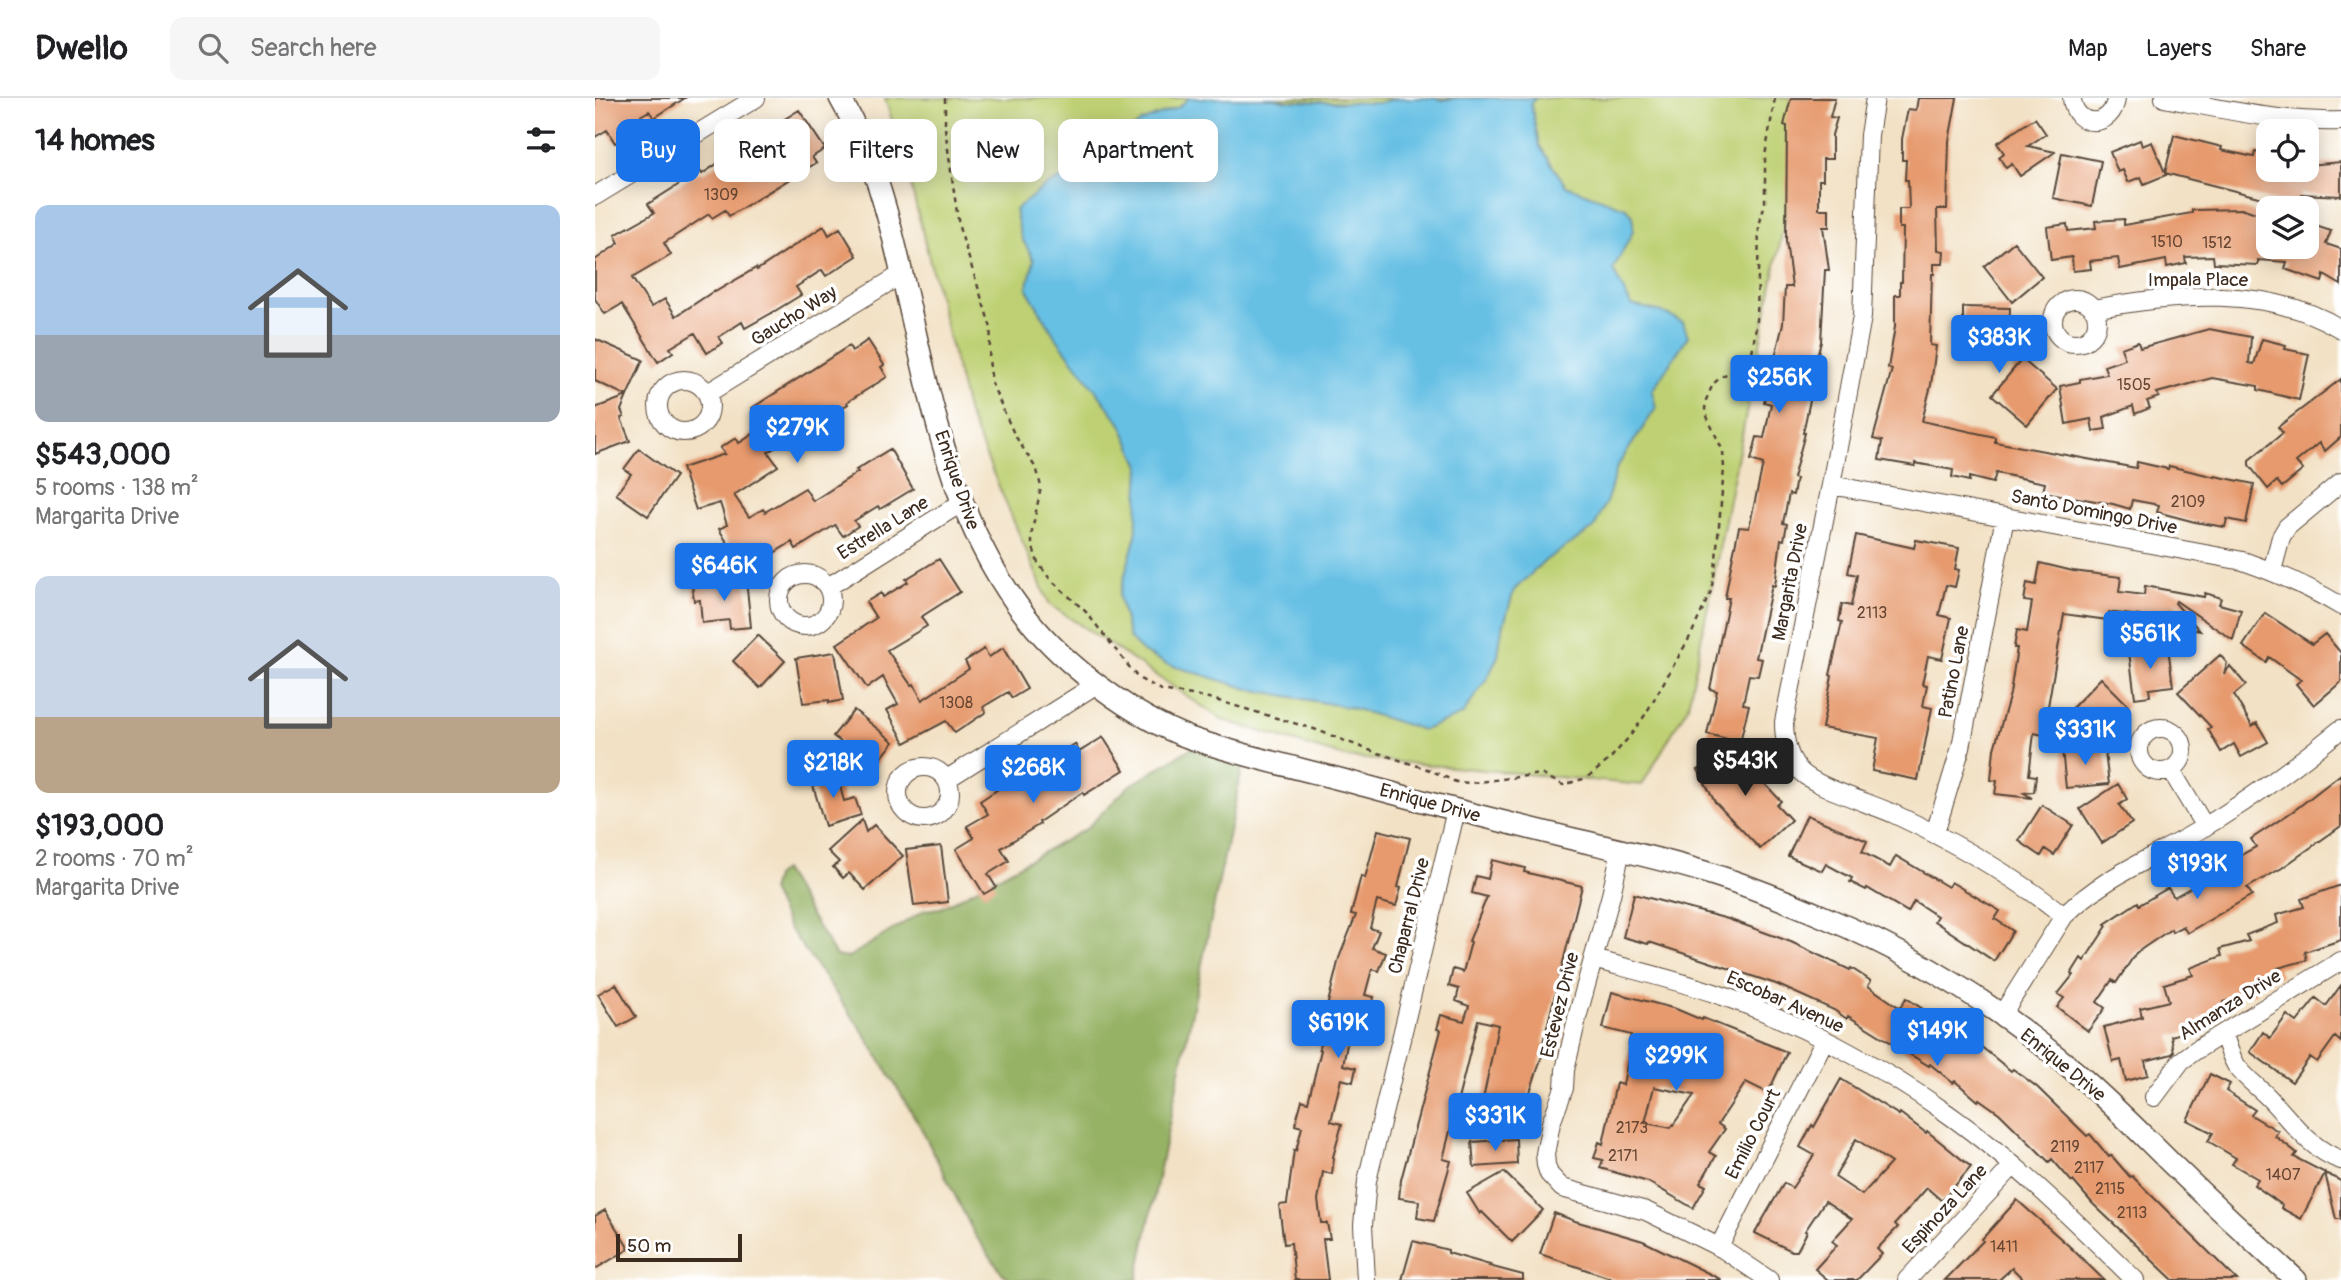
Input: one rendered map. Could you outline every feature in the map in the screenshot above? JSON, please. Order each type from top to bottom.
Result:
[{"type":"street","points":[[595,197],[756,98]]},
{"type":"street","name":"Enrique Drive","points":[[840,98],[868,151],[882,195],[936,417],[961,503],[1007,593],[1053,647],[1097,684],[1154,721],[1185,736],[1240,754],[1703,871],[1828,919],[1890,948],[1944,978],[2001,1016],[2074,1071],[2296,1280]]},
{"type":"street","name":"Margarita Drive","points":[[1875,98],[1869,135],[1862,317],[1786,709],[1784,740],[1800,771],[1813,781],[1935,833],[2000,870],[2064,916]]},
{"type":"street","points":[[2072,98],[2077,113],[2090,121],[2097,121],[2111,114],[2116,98]]},
{"type":"street","points":[[2164,98],[2290,119],[2341,121]]},
{"type":"street","name":"Gaucho Way","points":[[708,394],[902,274]]},
{"type":"street","name":"Impala Place","points":[[2093,309],[2135,301],[2211,297],[2252,299],[2290,305],[2323,318],[2341,329]]},
{"type":"street","points":[[2272,571],[2281,537],[2287,527],[2341,482]]},
{"type":"street","name":"Santo Domingo Drive","points":[[1831,485],[2243,561],[2311,588],[2341,606]]},
{"type":"street","name":"Estrella Lane","points":[[828,587],[961,503]]},
{"type":"street","name":"Patino Lane","points":[[1935,833],[1961,747],[2005,517]]},
{"type":"street","points":[[947,779],[1097,684]]},
{"type":"street","points":[[2001,1016],[2064,916],[2099,885],[2205,827],[2277,779],[2341,729]]},
{"type":"street","points":[[2171,770],[2205,827]]},
{"type":"street","name":"Chaparral Drive","points":[[1366,1280],[1363,1225],[1367,1181],[1456,810]]},
{"type":"street","name":"Estevez Drive","points":[[1621,850],[1565,1070],[1564,1088],[1547,1142],[1545,1154],[1549,1174],[1562,1188],[1646,1212],[1719,1247],[1769,1280]]},
{"type":"street","name":"Escobar Avenue","points":[[1593,959],[1718,994],[1824,1041],[1909,1087],[1967,1128],[2013,1166],[2135,1280]]},
{"type":"street","name":"Almanza Drive","points":[[2154,1097],[2181,1060],[2341,961]]},
{"type":"street","points":[[2224,1034],[2229,1052],[2244,1074],[2283,1112],[2303,1137],[2320,1151],[2341,1160]]},
{"type":"street","name":"Emilio Court","points":[[1719,1247],[1824,1041]]},
{"type":"street","name":"Espinoza Lane","points":[[1907,1280],[2013,1166]]},
{"type":"path","points":[[945,98],[945,128],[958,227],[991,328],[989,359],[992,384],[1019,444],[1037,470],[1041,487],[1032,531],[1032,544],[1038,563],[1049,579],[1086,612],[1138,678],[1161,690],[1205,697],[1314,729],[1430,770],[1456,782],[1471,783],[1541,774],[1563,785],[1592,774],[1609,760],[1630,736],[1691,635],[1711,591],[1724,469],[1723,451],[1708,419],[1706,400],[1713,384],[1743,364],[1752,353],[1757,320],[1759,226],[1765,203],[1765,156],[1775,98]]},
{"type":"green space","points":[[885,98],[1809,98],[1688,706],[1642,785],[1345,757],[1223,720],[1049,604],[968,414],[910,182],[937,182],[937,119],[892,119]]},
{"type":"green space","points":[[1191,748],[1243,764],[1137,1280],[1011,1280],[1003,1274],[975,1235],[920,1126],[864,1033],[789,928],[771,891],[775,877],[783,870],[836,956],[847,958],[925,910],[941,908],[1086,829],[1128,787]]},
{"type":"water","points":[[1189,98],[1275,98],[1287,101],[1378,103],[1398,98],[1536,98],[1531,104],[1539,145],[1566,186],[1626,208],[1633,216],[1633,231],[1613,270],[1631,305],[1662,312],[1683,322],[1688,336],[1652,391],[1656,408],[1617,467],[1607,500],[1594,528],[1546,560],[1514,590],[1501,634],[1498,656],[1488,677],[1462,715],[1423,730],[1352,708],[1249,689],[1167,664],[1143,652],[1129,638],[1119,596],[1136,535],[1140,466],[1121,424],[1054,335],[1027,289],[1034,260],[1021,237],[1015,210],[1044,187],[1058,180],[1218,182],[1218,119],[1149,119],[1179,107]]},
{"type":"building","points":[[595,98],[685,98],[654,118],[649,111],[635,119],[616,119],[615,143],[607,130],[595,137]]},
{"type":"building","points":[[1791,98],[1835,98],[1830,117],[1837,118],[1832,135],[1832,159],[1823,159],[1823,180],[1819,180],[1819,209],[1829,209],[1829,227],[1823,227],[1829,270],[1825,270],[1821,342],[1809,385],[1813,386],[1805,433],[1793,478],[1796,479],[1793,495],[1789,494],[1783,523],[1787,524],[1784,540],[1781,539],[1775,586],[1772,585],[1756,658],[1762,659],[1758,676],[1749,675],[1743,704],[1749,705],[1740,742],[1707,734],[1717,691],[1710,689],[1729,598],[1725,598],[1739,527],[1749,528],[1763,464],[1751,460],[1757,437],[1764,438],[1771,404],[1764,402],[1783,324],[1785,287],[1792,287],[1786,241],[1787,126],[1784,125]]},
{"type":"building","points":[[1918,98],[1957,98],[1949,141],[1947,209],[1937,209],[1938,250],[1944,251],[1943,264],[1934,264],[1932,274],[1930,345],[1936,346],[1931,385],[1922,421],[1995,437],[1995,442],[2136,468],[2137,462],[2168,469],[2169,466],[2254,484],[2246,523],[2227,519],[2225,527],[2195,522],[2157,512],[2159,505],[2132,500],[2130,509],[2043,492],[2045,483],[1996,473],[1993,483],[1969,477],[1969,481],[1952,477],[1953,470],[1879,460],[1882,441],[1873,439],[1892,369],[1888,368],[1895,327],[1895,295],[1900,295],[1902,282],[1903,228],[1899,228],[1899,209],[1909,209],[1902,139],[1908,109],[1916,110]]},
{"type":"building","points":[[799,110],[805,119],[785,119]]},
{"type":"building","points":[[2035,118],[2046,134],[2028,146],[2055,152],[2020,176],[2012,164],[2006,168],[1999,157],[2004,153],[1997,143]]},
{"type":"building","points":[[810,126],[824,148],[812,157],[816,163],[810,167]]},
{"type":"building","points":[[2174,135],[2254,157],[2256,152],[2256,182],[2319,182],[2319,164],[2341,162],[2341,196],[2301,194],[2256,196],[2165,173]]},
{"type":"building","points":[[2140,140],[2142,146],[2152,142],[2166,175],[2144,184],[2141,177],[2128,182],[2123,170],[2118,172],[2110,152]]},
{"type":"building","points":[[2062,153],[2101,161],[2092,206],[2053,198]]},
{"type":"building","points":[[714,166],[714,182],[785,182],[729,216],[725,210],[712,218],[709,214],[664,243],[671,255],[632,278],[651,307],[665,299],[676,316],[714,291],[756,268],[757,270],[824,226],[829,235],[840,228],[857,256],[826,276],[822,270],[796,287],[801,295],[745,328],[742,322],[719,337],[723,343],[707,353],[695,333],[670,348],[673,352],[658,362],[622,304],[605,314],[595,299],[595,260],[619,243],[615,235],[654,213],[648,204],[683,182],[700,182],[700,171],[702,174]]},
{"type":"building","points":[[2244,209],[2256,213],[2256,259],[2319,259],[2319,227],[2331,231],[2326,244],[2341,249],[2341,285],[2324,275],[2322,282],[2285,269],[2287,262],[2258,260],[2258,265],[2214,263],[2213,256],[2185,257],[2186,263],[2167,267],[2166,260],[2120,269],[2118,258],[2090,261],[2091,269],[2073,271],[2072,257],[2051,260],[2047,227],[2067,224],[2068,231],[2096,228],[2095,221],[2124,219],[2124,225],[2192,213],[2192,210]]},
{"type":"building","points":[[2014,242],[2042,277],[2012,302],[1984,266]]},
{"type":"building","points":[[1963,307],[2010,308],[2009,333],[2002,333],[2002,354],[1963,353]]},
{"type":"building","points":[[2209,329],[2251,337],[2249,363],[2254,364],[2262,339],[2286,345],[2285,349],[2309,354],[2299,400],[2258,390],[2258,386],[2212,378],[2157,393],[2159,397],[2147,401],[2150,408],[2135,414],[2133,406],[2104,417],[2106,429],[2093,431],[2091,419],[2066,424],[2060,386],[2107,374],[2104,366],[2125,359],[2121,348],[2138,342],[2140,348]]},
{"type":"building","points":[[595,339],[643,360],[627,396],[595,381]]},
{"type":"building","points":[[868,340],[884,365],[881,367],[887,377],[768,452],[778,466],[734,495],[749,517],[763,509],[765,512],[805,488],[813,501],[890,449],[913,489],[854,521],[858,526],[843,536],[835,525],[796,549],[792,542],[746,574],[719,529],[727,525],[720,503],[696,510],[682,468],[725,454],[720,448],[736,438],[739,443],[764,427],[752,408],[849,346],[852,351]]},
{"type":"building","points":[[2022,359],[2057,389],[2027,425],[1992,395]]},
{"type":"building","points":[[2341,379],[2341,437],[2325,451],[2319,443],[2296,462],[2303,470],[2282,487],[2277,481],[2268,489],[2249,465],[2249,460],[2283,433],[2278,427]]},
{"type":"building","points":[[627,396],[621,410],[624,417],[621,418],[630,441],[595,454],[595,408]]},
{"type":"building","points":[[639,449],[676,476],[648,516],[616,494],[631,474],[624,469]]},
{"type":"building","points":[[1856,535],[1914,548],[1916,540],[1959,548],[1955,569],[1959,570],[1955,587],[1946,585],[1939,615],[1951,618],[1942,659],[1928,656],[1922,684],[1927,685],[1923,706],[1932,708],[1918,780],[1872,771],[1878,738],[1822,728],[1842,622],[1839,621],[1842,604],[1851,606],[1857,575],[1848,573]]},
{"type":"building","points":[[939,559],[960,592],[921,617],[927,626],[887,650],[911,685],[914,684],[922,700],[969,669],[965,661],[984,649],[989,657],[1003,648],[1027,689],[1012,698],[1008,692],[983,707],[986,712],[955,733],[946,721],[905,743],[887,710],[898,704],[883,677],[867,688],[837,644],[876,618],[866,602],[881,593],[883,597]]},
{"type":"building","points":[[2040,563],[2073,571],[2121,577],[2119,592],[2144,595],[2145,586],[2204,597],[2205,593],[2221,598],[2219,604],[2241,610],[2233,640],[2176,601],[2200,631],[2139,619],[2140,616],[2109,612],[2108,620],[2064,614],[2043,735],[2034,733],[2029,775],[2036,776],[2034,792],[2024,793],[2032,798],[1995,794],[1997,781],[1991,780],[1994,749],[2010,694],[2017,630],[2027,632],[2032,602],[2024,601],[2027,583],[2036,585]]},
{"type":"building","points":[[746,579],[751,627],[730,629],[729,620],[702,623],[700,600],[694,601],[692,585]]},
{"type":"building","points":[[2265,613],[2312,644],[2325,634],[2341,653],[2341,682],[2314,705],[2296,684],[2301,680],[2269,657],[2266,662],[2243,646]]},
{"type":"building","points":[[758,635],[785,661],[760,688],[733,661]]},
{"type":"building","points":[[2168,647],[2173,686],[2149,689],[2150,696],[2135,698],[2129,652]]},
{"type":"building","points":[[835,652],[843,700],[803,703],[796,658]]},
{"type":"building","points":[[2220,655],[2227,663],[2224,675],[2230,666],[2246,685],[2234,695],[2252,726],[2257,723],[2268,742],[2241,757],[2234,744],[2221,752],[2208,729],[2211,727],[2178,692]]},
{"type":"building","points":[[2101,678],[2128,705],[2101,734],[2073,707]]},
{"type":"building","points":[[854,710],[894,742],[871,771],[850,754],[846,759],[835,750],[841,742],[833,736]]},
{"type":"building","points":[[1103,737],[1124,770],[1084,795],[1083,792],[1039,822],[1040,824],[1001,848],[1009,861],[988,874],[996,887],[984,894],[956,849],[974,838],[967,826],[988,814],[980,801],[1033,766],[1038,773],[1075,744],[1079,752]]},
{"type":"building","points":[[2104,745],[2109,784],[2066,788],[2062,749]]},
{"type":"building","points":[[1737,749],[1748,770],[1755,766],[1764,783],[1781,801],[1777,805],[1791,820],[1760,849],[1715,802],[1698,770]]},
{"type":"building","points":[[836,771],[844,801],[855,798],[861,815],[825,826],[811,779]]},
{"type":"building","points":[[2341,774],[2341,826],[2282,868],[2247,888],[2252,895],[2187,933],[2183,926],[2172,932],[2171,929],[2136,953],[2116,983],[2112,980],[2097,1002],[2105,1008],[2088,1031],[2057,1007],[2064,998],[2058,994],[2073,975],[2071,974],[2081,958],[2084,961],[2107,926],[2105,924],[2138,902],[2139,905],[2168,888],[2174,897],[2199,883],[2193,874],[2208,865],[2212,871],[2256,847],[2251,839]]},
{"type":"building","points":[[2118,784],[2127,799],[2119,805],[2132,823],[2102,843],[2080,809]]},
{"type":"building","points":[[2042,805],[2073,825],[2054,855],[2045,849],[2041,856],[2019,841]]},
{"type":"building","points":[[1807,815],[1867,841],[1862,852],[1890,867],[1896,856],[1948,887],[1951,882],[2000,911],[1995,919],[2013,931],[1994,961],[1934,921],[1937,916],[1914,901],[1908,912],[1867,888],[1866,890],[1850,882],[1852,878],[1826,864],[1822,871],[1788,856]]},
{"type":"building","points":[[862,820],[866,832],[874,825],[903,856],[865,890],[849,873],[843,878],[833,867],[839,862],[828,851]]},
{"type":"building","points":[[1378,830],[1410,838],[1398,887],[1401,888],[1396,906],[1377,901],[1370,928],[1379,931],[1372,948],[1386,953],[1379,971],[1372,969],[1365,995],[1374,997],[1370,1014],[1367,1014],[1363,1036],[1349,1034],[1343,1065],[1356,1068],[1353,1082],[1341,1079],[1331,1121],[1342,1124],[1333,1157],[1332,1174],[1323,1172],[1318,1200],[1321,1223],[1327,1223],[1330,1239],[1323,1239],[1328,1280],[1295,1280],[1291,1243],[1284,1244],[1279,1205],[1287,1204],[1294,1150],[1296,1151],[1302,1127],[1295,1125],[1302,1100],[1308,1102],[1339,958],[1356,915],[1351,914],[1361,876],[1365,878]]},
{"type":"building","points":[[941,846],[948,902],[914,906],[906,850]]},
{"type":"building","points":[[1492,860],[1525,868],[1524,872],[1582,886],[1543,1043],[1546,1044],[1526,1104],[1523,1129],[1479,1120],[1498,1025],[1478,1020],[1443,1159],[1451,1161],[1434,1221],[1417,1218],[1419,1201],[1399,1198],[1401,1180],[1441,1030],[1437,1029],[1441,1015],[1464,1021],[1469,1006],[1456,1001],[1459,989],[1449,986],[1453,969],[1463,972],[1471,942],[1469,941],[1487,897],[1472,893],[1476,876],[1488,879]]},
{"type":"building","points":[[2341,885],[2341,940],[2305,952],[2307,960],[2278,968],[2281,976],[2254,986],[2256,993],[2223,1002],[2225,1009],[2199,1019],[2201,1027],[2171,1036],[2174,1052],[2172,1054],[2145,1061],[2148,1075],[2126,1081],[2121,1060],[2113,1062],[2104,1027],[2142,1017],[2140,1008],[2169,1001],[2164,984],[2193,975],[2190,968],[2222,956],[2220,949],[2249,941],[2246,935],[2278,923],[2276,915],[2304,907],[2301,899]]},
{"type":"building","points":[[1634,894],[1728,919],[1791,942],[1850,970],[1851,968],[1871,981],[1868,986],[1900,1008],[1906,998],[1961,1034],[1963,1032],[2011,1071],[2013,1069],[2037,1087],[2087,1136],[2090,1134],[2109,1157],[2111,1155],[2130,1177],[2132,1176],[2237,1280],[2173,1280],[2093,1204],[2052,1159],[2049,1162],[1999,1113],[1979,1099],[1978,1101],[1930,1064],[1929,1066],[1848,1016],[1847,1019],[1834,1010],[1776,984],[1649,942],[1648,944],[1623,937]]},
{"type":"building","points":[[616,984],[636,1017],[618,1027],[598,994]]},
{"type":"building","points":[[2341,985],[2341,1042],[2335,1037],[2317,1062],[2310,1057],[2292,1082],[2250,1052],[2263,1032],[2270,1038],[2287,1015],[2297,1022],[2316,998],[2326,1006]]},
{"type":"building","points":[[1612,992],[1676,1009],[1702,1020],[1703,1018],[1787,1052],[1768,1093],[1746,1082],[1718,1124],[1725,1129],[1709,1152],[1716,1156],[1700,1183],[1706,1186],[1693,1208],[1648,1182],[1600,1168],[1603,1160],[1594,1158],[1599,1142],[1603,1144],[1616,1083],[1623,1085],[1631,1044],[1631,1035],[1603,1028]],"holes":[[[1654,1087],[1694,1095],[1671,1128],[1645,1123]]]},
{"type":"building","points":[[2210,1074],[2230,1084],[2226,1091],[2255,1110],[2251,1115],[2278,1131],[2275,1136],[2297,1153],[2294,1157],[2341,1181],[2341,1219],[2336,1219],[2325,1173],[2301,1219],[2281,1208],[2282,1205],[2254,1185],[2258,1179],[2232,1164],[2236,1158],[2208,1141],[2213,1133],[2187,1120]]},
{"type":"building","points":[[1841,1079],[1899,1115],[1900,1113],[1926,1133],[1927,1131],[1971,1167],[1942,1201],[1927,1188],[1895,1224],[1898,1227],[1877,1249],[1882,1254],[1857,1280],[1828,1280],[1815,1269],[1837,1245],[1832,1241],[1852,1219],[1825,1201],[1805,1231],[1807,1232],[1797,1251],[1755,1233],[1784,1183],[1792,1188],[1814,1155],[1800,1147],[1812,1125],[1814,1127]],"holes":[[[1856,1139],[1891,1163],[1862,1195],[1835,1177]]]},
{"type":"building","points":[[1516,1139],[1517,1164],[1474,1167],[1472,1142]]},
{"type":"building","points":[[1504,1172],[1543,1210],[1512,1242],[1482,1212],[1480,1214],[1467,1193]]},
{"type":"building","points":[[2017,1200],[2104,1280],[2024,1280],[2012,1268],[1999,1280],[1945,1280],[1983,1241]]},
{"type":"building","points":[[605,1210],[629,1249],[595,1269],[595,1216]]},
{"type":"building","points":[[1554,1213],[1643,1241],[1722,1280],[1616,1280],[1540,1254]]},
{"type":"building","points":[[1413,1241],[1523,1275],[1523,1280],[1402,1280]]}]
